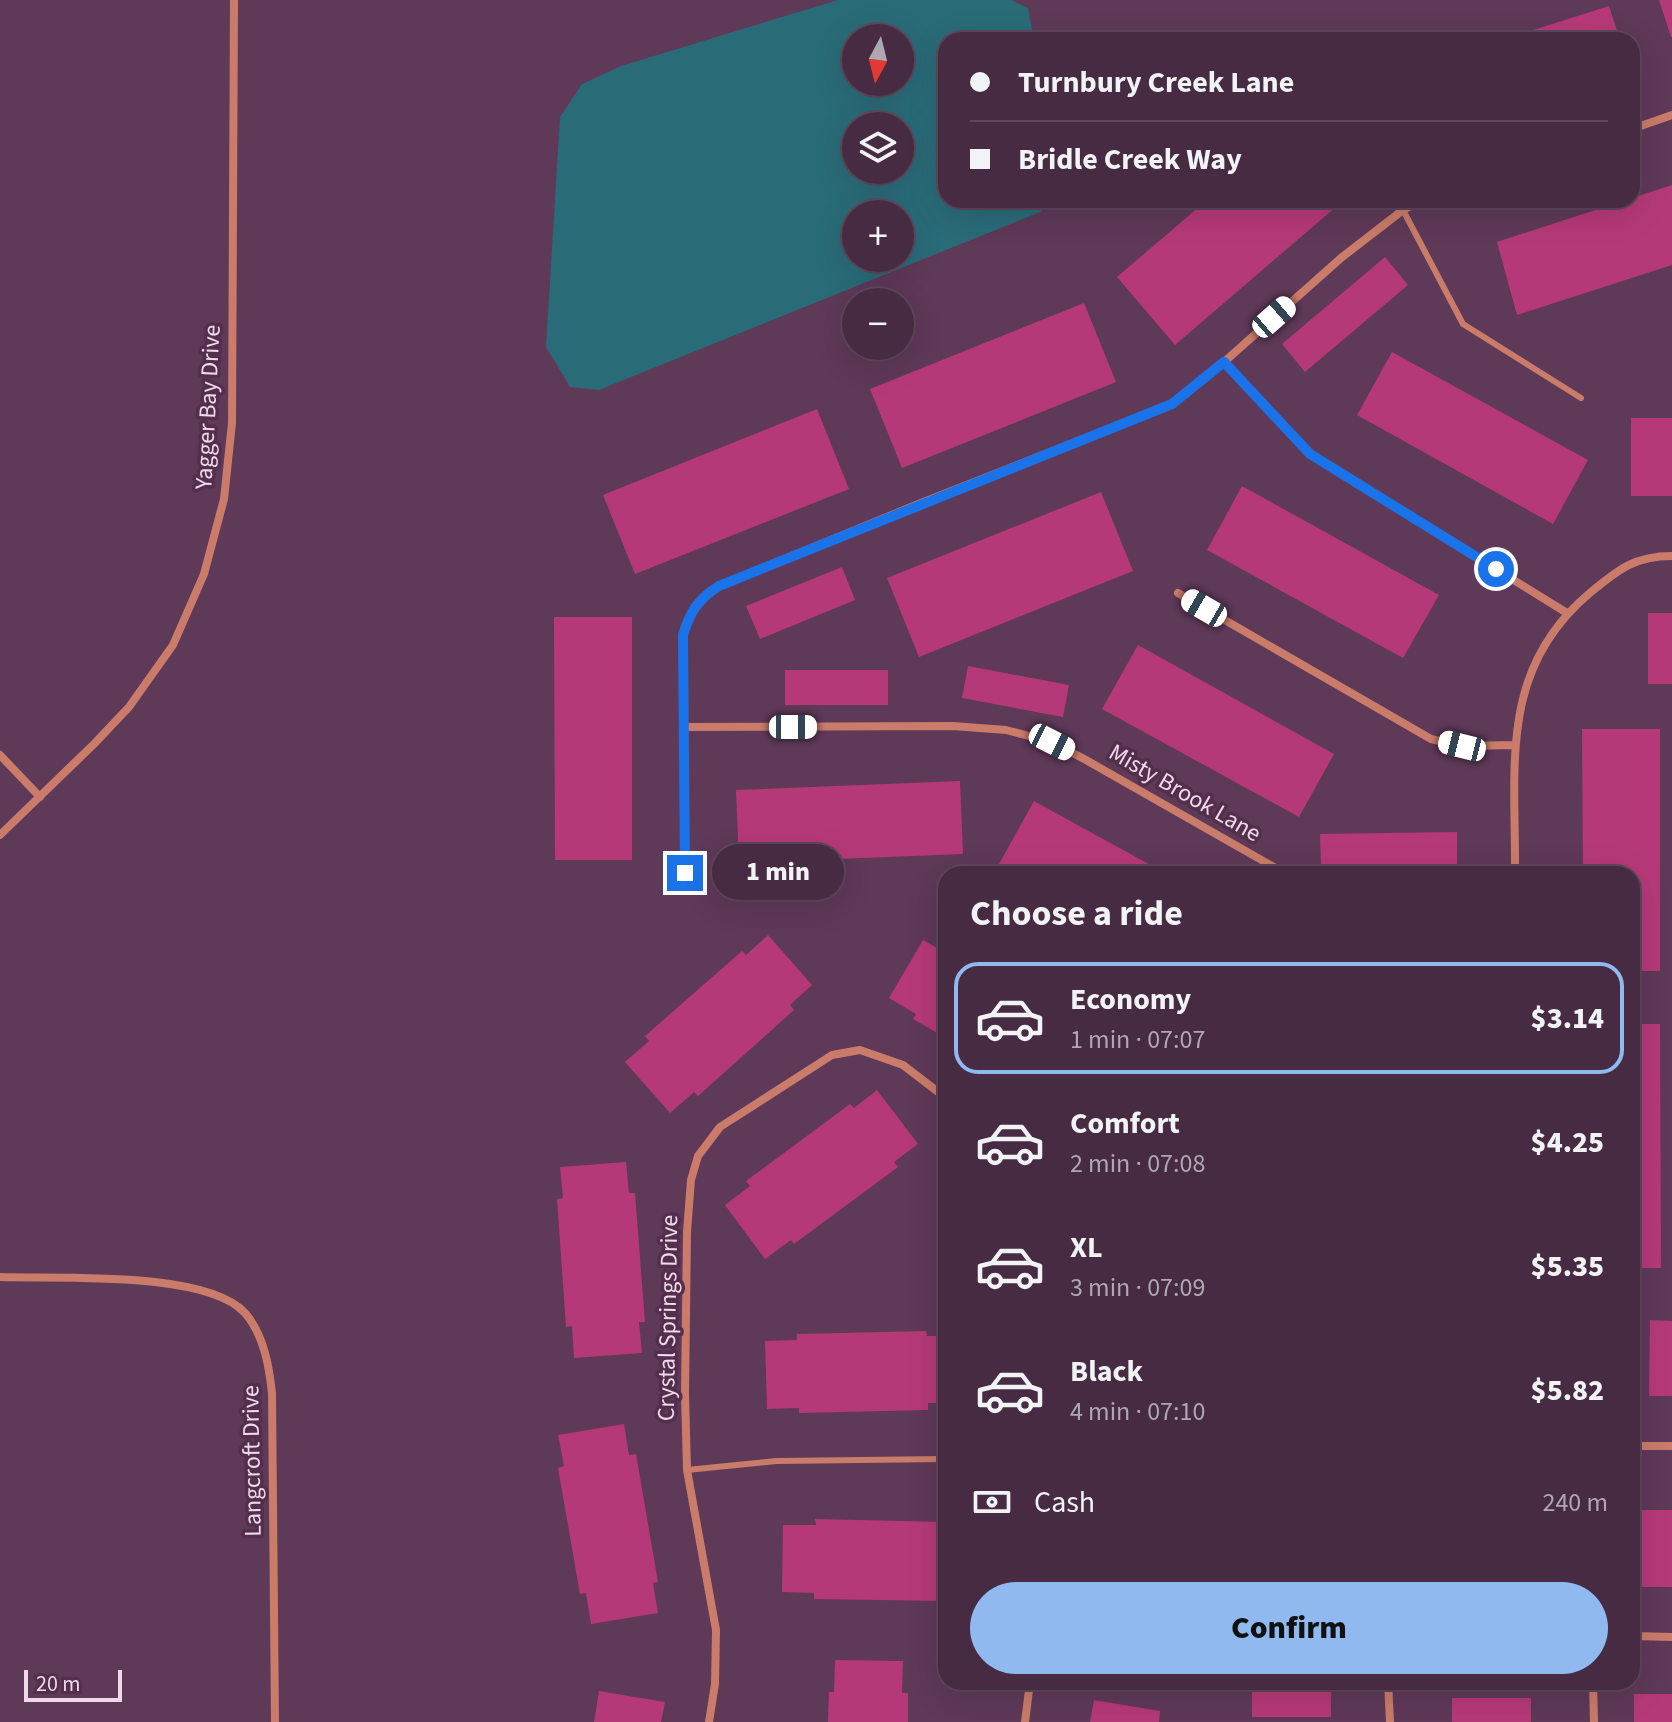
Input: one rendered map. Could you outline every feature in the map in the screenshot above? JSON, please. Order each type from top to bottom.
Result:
[{"type":"street","name":"Yagger Bay Drive","points":[[0,835],[129,707],[173,645],[204,574],[224,499],[232,423],[234,0]]},
{"type":"street","points":[[1640,126],[1672,115]]},
{"type":"street","points":[[685,873],[683,635],[690,613],[703,596],[719,586],[887,517],[1172,404],[1341,258],[1407,208]]},
{"type":"street","points":[[1224,362],[1310,454],[1567,613]]},
{"type":"street","points":[[1515,866],[1515,745],[1524,689],[1534,664],[1567,613],[1620,568],[1651,556],[1672,556]]},
{"type":"street","points":[[1178,593],[1431,739],[1462,746],[1515,745]]},
{"type":"street","name":"Misty Brook Lane","points":[[683,727],[940,726],[1006,730],[1052,742],[1272,866]]},
{"type":"street","points":[[0,755],[40,797]]},
{"type":"street","name":"Crystal Springs Drive","points":[[709,1722],[715,1684],[716,1630],[687,1470],[684,1381],[691,1180],[698,1156],[720,1127],[832,1055],[860,1050],[903,1065],[938,1092]]},
{"type":"street","name":"Langcroft Drive","points":[[0,1277],[163,1282],[219,1296],[244,1312],[259,1337],[269,1365],[272,1393],[275,1722]]},
{"type":"street","points":[[1640,1446],[1672,1446]]},
{"type":"street","points":[[1640,1636],[1672,1637]]},
{"type":"street","points":[[1025,1722],[1029,1690]]},
{"type":"street","points":[[1388,1690],[1390,1722]]},
{"type":"street","points":[[1593,1690],[1594,1722]]},
{"type":"lane","points":[[1403,210],[1463,324],[1581,398]]},
{"type":"lane","points":[[687,1470],[765,1461],[938,1459]]},
{"type":"shaded area","points":[[838,0],[1011,0],[1028,8],[1032,32],[938,32],[938,208],[1044,208],[914,263],[914,200],[842,200],[842,272],[891,272],[852,288],[842,288],[842,292],[599,390],[570,387],[546,347],[560,117],[582,84],[621,66]]},
{"type":"building","points":[[1659,0],[1672,0],[1672,37],[1671,37]]},
{"type":"building","points":[[1609,6],[1617,32],[1527,32]]},
{"type":"building","points":[[1672,185],[1672,265],[1517,315],[1497,242],[1601,208],[1640,208],[1640,195]]},
{"type":"building","points":[[1198,208],[1335,208],[1175,345],[1117,277]]},
{"type":"building","points":[[1385,257],[1408,285],[1305,372],[1282,344]]},
{"type":"building","points":[[1084,303],[1116,382],[902,468],[870,389]]},
{"type":"building","points":[[1392,352],[1588,460],[1553,524],[1357,415]]},
{"type":"building","points":[[817,409],[849,489],[635,574],[603,495]]},
{"type":"building","points":[[1631,418],[1672,418],[1672,496],[1631,496]]},
{"type":"building","points":[[1242,486],[1439,595],[1403,658],[1207,550]]},
{"type":"building","points":[[1101,492],[1133,571],[919,657],[887,578]]},
{"type":"building","points":[[842,567],[855,600],[760,639],[746,606]]},
{"type":"building","points":[[1648,613],[1672,613],[1672,684],[1648,684]]},
{"type":"building","points":[[554,617],[632,617],[632,860],[555,860]]},
{"type":"building","points":[[1138,645],[1334,754],[1299,817],[1102,709]]},
{"type":"building","points":[[968,666],[1069,685],[1063,717],[962,698]]},
{"type":"building","points":[[785,670],[888,670],[888,705],[785,705]]},
{"type":"building","points":[[1582,729],[1660,729],[1660,971],[1640,971],[1640,866],[1583,866]]},
{"type":"building","points":[[960,781],[963,854],[739,863],[736,790]]},
{"type":"building","points":[[1034,801],[1152,866],[1003,866],[999,864]]},
{"type":"building","points":[[1457,832],[1457,866],[1321,866],[1320,834]]},
{"type":"building","points":[[768,935],[812,985],[790,1005],[794,1010],[698,1096],[694,1092],[670,1113],[625,1062],[649,1041],[645,1036],[742,951],[746,955]]},
{"type":"building","points":[[923,940],[938,948],[938,1033],[913,1019],[916,1014],[889,998]]},
{"type":"building","points":[[1640,1024],[1660,1024],[1661,1268],[1640,1268]]},
{"type":"building","points":[[877,1090],[918,1144],[894,1162],[898,1167],[794,1244],[791,1240],[765,1259],[725,1205],[750,1186],[746,1181],[850,1104],[854,1108]]},
{"type":"building","points":[[626,1162],[629,1193],[635,1193],[645,1322],[639,1322],[642,1353],[574,1358],[572,1326],[566,1327],[557,1199],[563,1198],[560,1167]]},
{"type":"building","points":[[1650,1320],[1672,1321],[1672,1396],[1649,1396]]},
{"type":"building","points":[[926,1331],[927,1336],[938,1336],[938,1403],[928,1403],[928,1410],[799,1413],[799,1408],[767,1409],[765,1341],[797,1340],[797,1334]]},
{"type":"building","points":[[624,1424],[629,1455],[636,1454],[658,1582],[653,1583],[658,1613],[591,1624],[586,1593],[580,1594],[558,1468],[564,1466],[558,1435]]},
{"type":"building","points":[[1640,1510],[1672,1510],[1672,1587],[1640,1587]]},
{"type":"building","points":[[815,1519],[938,1522],[938,1601],[814,1599],[814,1593],[782,1592],[783,1525],[816,1525]]},
{"type":"building","points":[[835,1660],[903,1661],[902,1693],[908,1693],[908,1722],[828,1722],[829,1692],[834,1692]]},
{"type":"building","points":[[1252,1690],[1331,1690],[1331,1717],[1252,1717]]},
{"type":"building","points":[[599,1691],[665,1702],[661,1722],[594,1722]]},
{"type":"building","points":[[1634,1694],[1672,1694],[1672,1722],[1634,1722]]},
{"type":"building","points":[[1452,1698],[1531,1698],[1531,1722],[1452,1722]]},
{"type":"building","points":[[1094,1700],[1160,1711],[1159,1722],[1090,1722]]},
{"type":"route","points":[[685,873],[683,635],[690,613],[703,596],[719,586],[890,515],[1172,404],[1224,362],[1310,454],[1496,569]]}]
